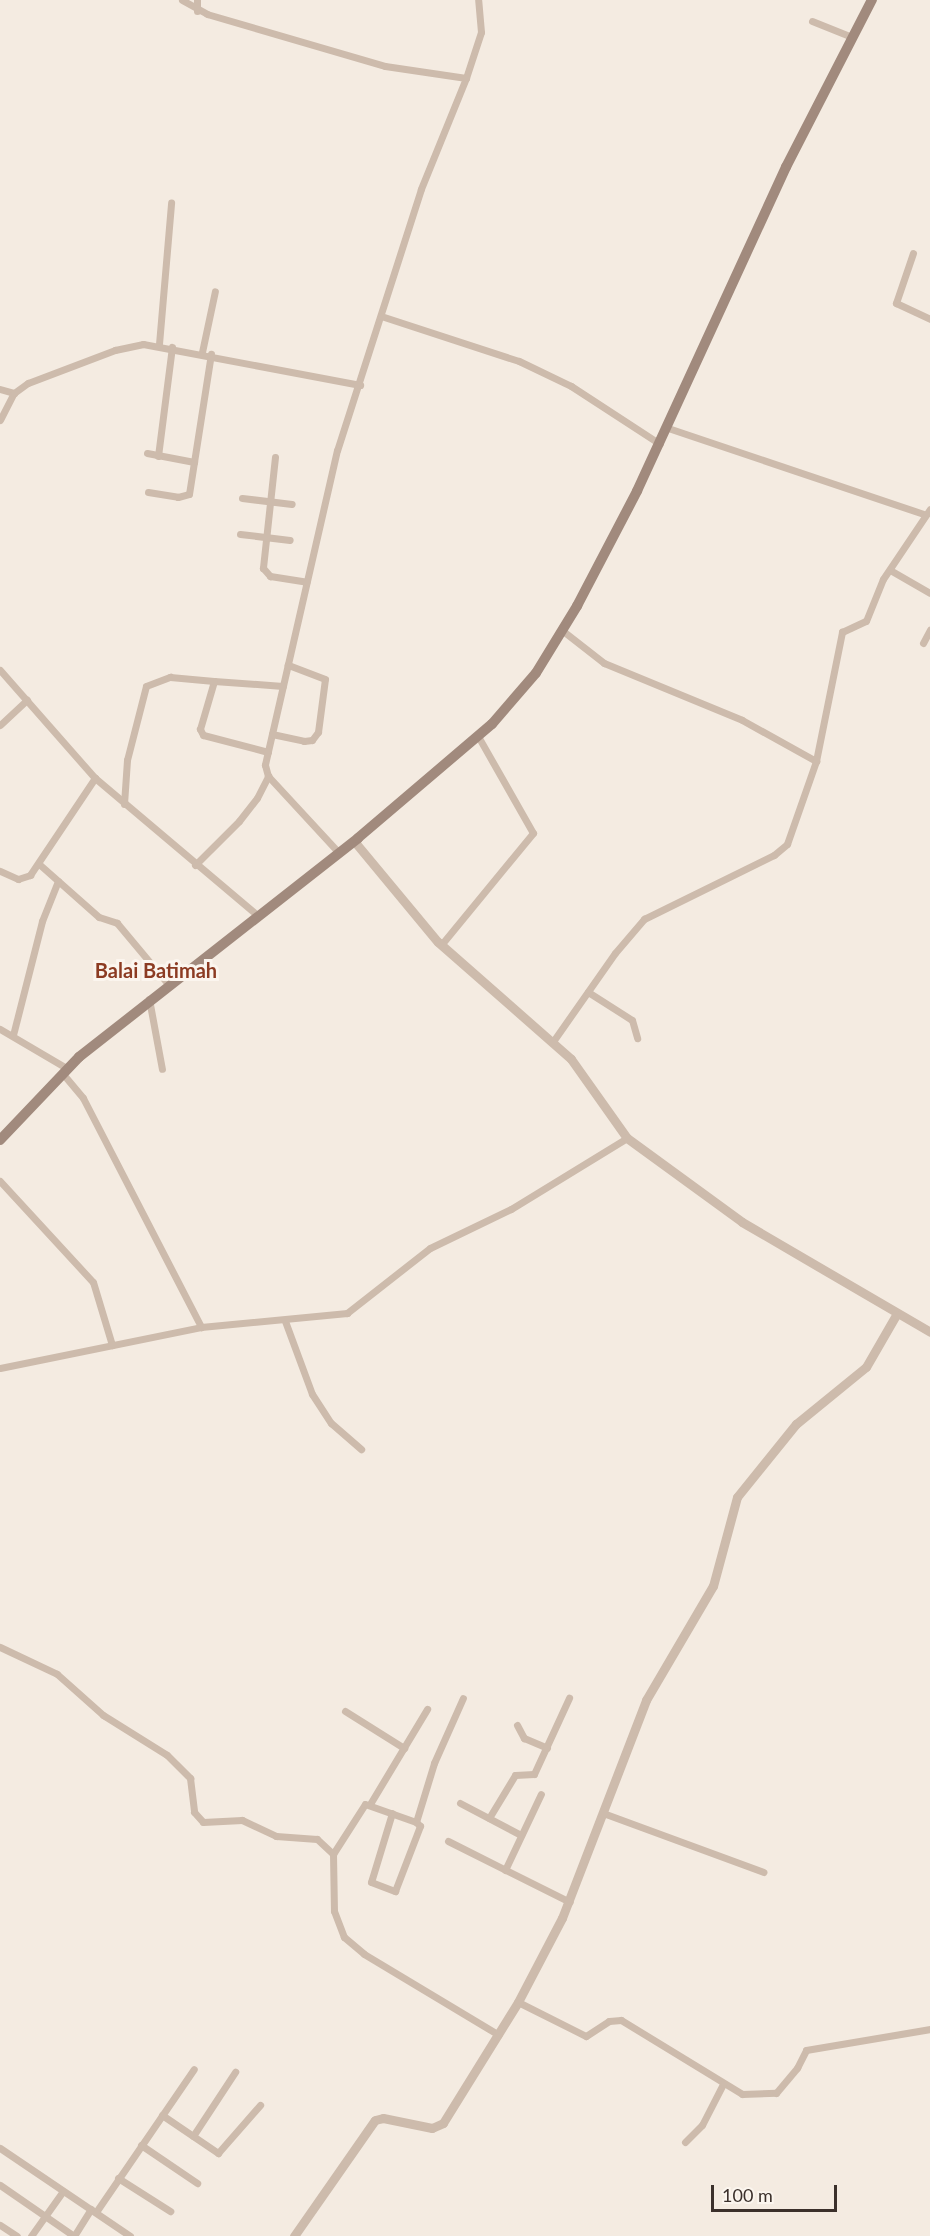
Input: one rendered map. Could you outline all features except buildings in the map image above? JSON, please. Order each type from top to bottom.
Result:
[{"type":"main road","points":[[0,1140],[65,1071],[149,999],[354,842],[478,736],[536,673],[563,631],[668,428],[786,167],[872,0]]},
{"type":"street","points":[[182,0],[197,11],[385,66],[466,78]]},
{"type":"street","points":[[197,0],[197,11]]},
{"type":"street","points":[[339,853],[268,776],[265,769],[337,450],[360,385],[421,189],[466,78],[481,32],[478,0]]},
{"type":"street","points":[[812,21],[852,38]]},
{"type":"street","points":[[159,344],[171,203]]},
{"type":"street","points":[[912,252],[896,303],[930,319]]},
{"type":"street","points":[[202,352],[215,291]]},
{"type":"street","points":[[381,316],[519,361],[571,386],[660,444]]},
{"type":"street","points":[[0,420],[14,393],[28,383],[115,350],[159,344],[360,385]]},
{"type":"street","points":[[158,456],[171,347]]},
{"type":"street","points":[[148,492],[185,497],[190,490],[211,354]]},
{"type":"street","points":[[0,389],[14,393]]},
{"type":"street","points":[[554,1040],[623,941],[644,919],[783,849],[790,838],[816,761],[842,633],[864,624],[890,570],[928,512],[668,428]]},
{"type":"street","points":[[147,453],[194,462]]},
{"type":"street","points":[[275,457],[266,537],[266,574],[307,582]]},
{"type":"street","points":[[242,498],[292,504]]},
{"type":"street","points":[[240,534],[290,540]]},
{"type":"street","points":[[890,570],[930,593]]},
{"type":"street","points":[[923,643],[930,630]]},
{"type":"street","points":[[563,631],[604,663],[742,720],[816,761]]},
{"type":"street","points":[[272,734],[304,741],[312,740],[318,732],[325,679],[288,665]]},
{"type":"street","points":[[0,670],[95,778],[195,865],[257,915]]},
{"type":"street","points":[[124,804],[127,760],[146,686],[170,677],[283,686]]},
{"type":"street","points":[[214,681],[200,732],[268,752]]},
{"type":"street","points":[[0,724],[27,700]]},
{"type":"street","points":[[441,945],[533,833],[478,736]]},
{"type":"street","points":[[195,865],[239,821],[257,798],[268,776]]},
{"type":"street","points":[[0,871],[22,879],[39,864],[95,778]]},
{"type":"street","points":[[354,842],[441,945],[554,1040],[582,1072],[627,1138],[733,1216],[896,1315],[930,1332]]},
{"type":"street","points":[[39,864],[99,917],[117,923],[168,984]]},
{"type":"street","points":[[13,1035],[42,921],[58,881]]},
{"type":"street","points":[[588,992],[632,1020],[637,1038]]},
{"type":"street","points":[[149,999],[162,1069]]},
{"type":"street","points":[[0,1029],[13,1035],[65,1071],[83,1098],[201,1327]]},
{"type":"street","points":[[0,1368],[201,1327],[285,1321],[347,1313],[430,1248],[511,1209],[627,1138]]},
{"type":"street","points":[[0,1181],[93,1282],[112,1345]]},
{"type":"street","points":[[294,2236],[375,2120],[383,2118],[429,2127],[440,2126],[499,2035],[570,1902],[645,1700],[708,1599],[737,1497],[801,1419],[866,1367],[896,1315]]},
{"type":"street","points":[[285,1321],[312,1394],[331,1423],[361,1449]]},
{"type":"street","points":[[0,1647],[57,1674],[103,1714],[158,1749],[187,1774],[194,1814],[203,1822],[242,1820],[276,1836],[314,1838],[333,1854]]},
{"type":"street","points":[[416,1822],[434,1764],[463,1698]]},
{"type":"street","points":[[489,1818],[511,1778],[534,1774],[569,1698]]},
{"type":"street","points":[[427,1709],[370,1804],[362,1807],[333,1854],[334,1911],[344,1937],[364,1954],[499,2035]]},
{"type":"street","points":[[345,1711],[404,1748]]},
{"type":"street","points":[[517,1725],[524,1738],[547,1748]]},
{"type":"street","points":[[505,1870],[541,1794]]},
{"type":"street","points":[[460,1803],[521,1835]]},
{"type":"street","points":[[370,1804],[416,1822],[420,1826],[397,1891],[374,1885],[371,1880],[392,1813]]},
{"type":"street","points":[[603,1813],[763,1872]]},
{"type":"street","points":[[448,1841],[570,1902]]},
{"type":"street","points":[[518,2002],[586,2036],[609,2021],[621,2020],[742,2094],[772,2094],[798,2068],[806,2050],[930,2029]]},
{"type":"street","points":[[0,2185],[74,2236],[118,2178],[194,2069]]},
{"type":"street","points":[[193,2136],[235,2072]]},
{"type":"street","points":[[685,2142],[702,2125],[723,2084]]},
{"type":"street","points":[[162,2115],[220,2152],[260,2104]]},
{"type":"street","points":[[141,2145],[197,2183]]},
{"type":"street","points":[[0,2148],[130,2236]]},
{"type":"street","points":[[118,2178],[170,2211]]},
{"type":"street","points":[[32,2236],[63,2191]]},
{"type":"street","points":[[1,2227],[17,2236]]},
{"type":"district","name":"Balai Batimah","points":[[156,970]]}]
